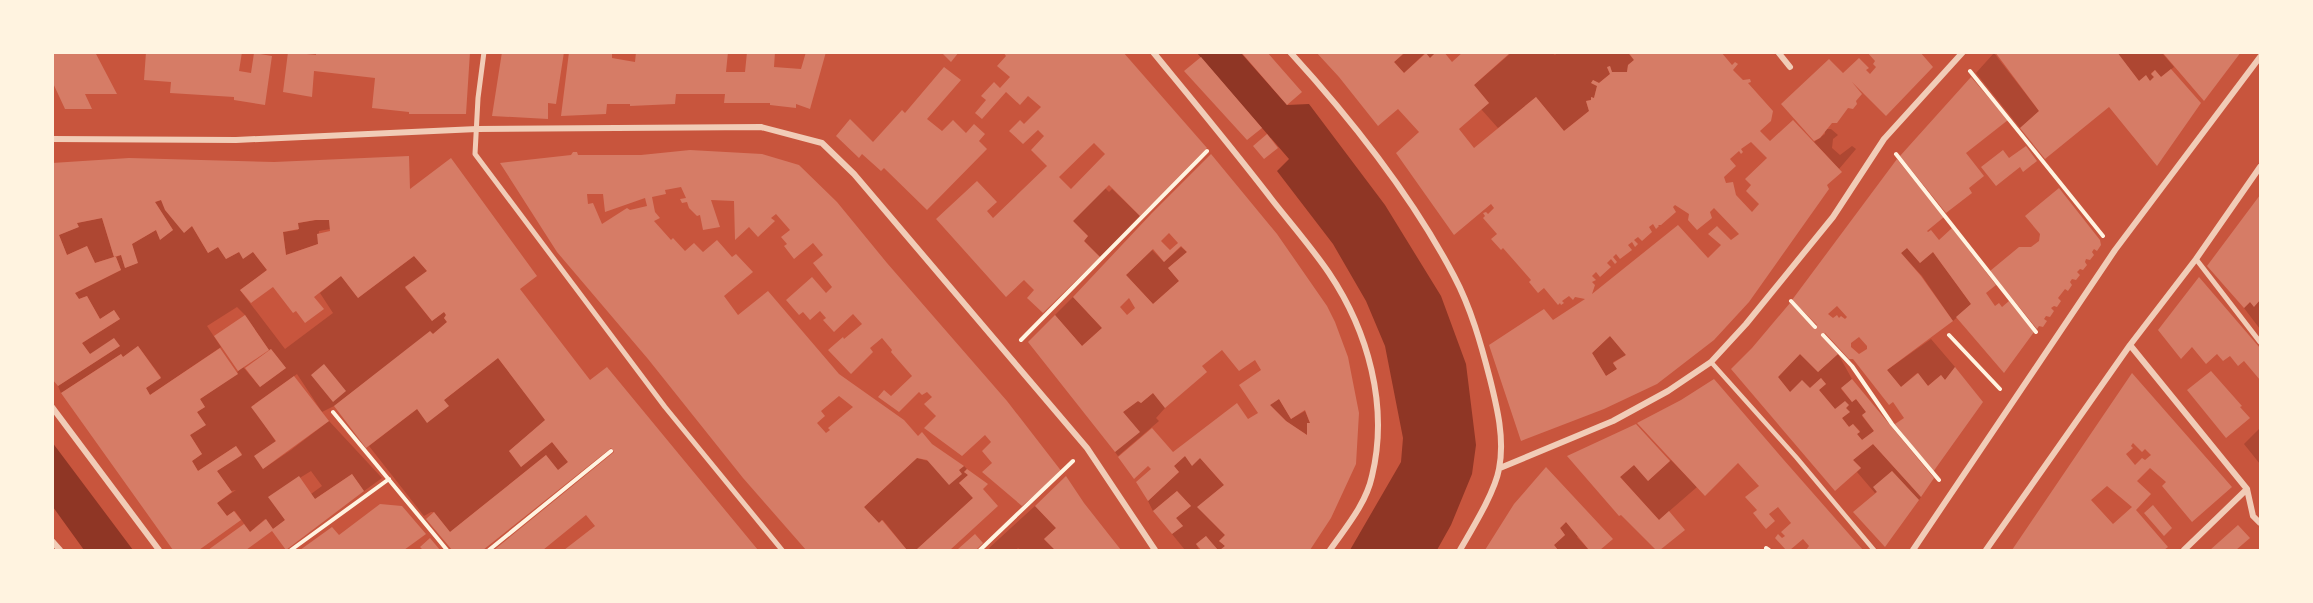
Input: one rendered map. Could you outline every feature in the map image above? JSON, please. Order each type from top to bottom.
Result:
[{"type":"street","points":[[484,52],[475,154],[665,407],[782,550]]},
{"type":"street","points":[[1153,52],[1222,135],[1329,273],[1352,314],[1372,365],[1378,400],[1377,446],[1372,477],[1360,508],[1330,550]]},
{"type":"street","points":[[1290,52],[1337,104],[1417,213],[1455,277],[1482,347],[1501,438],[1500,468],[1498,477],[1460,550]]},
{"type":"street","points":[[1778,52],[1790,67]]},
{"type":"street","points":[[1500,468],[1613,421],[1668,391],[1711,362],[1746,324],[1833,216],[1884,139],[1961,55]]},
{"type":"street","points":[[1913,550],[2115,250],[2260,57]]},
{"type":"street","points":[[52,139],[236,140],[477,129],[761,127],[822,143],[854,174],[1087,448],[1155,550]]},
{"type":"street","points":[[1986,550],[2130,345],[2196,259],[2260,167]]},
{"type":"street","points":[[2196,259],[2260,342]]},
{"type":"street","points":[[2130,345],[2247,489],[2253,516],[2260,524]]},
{"type":"street","points":[[52,407],[159,550]]},
{"type":"street","points":[[2184,550],[2247,489]]},
{"type":"street","points":[[52,541],[60,550]]},
{"type":"lane","points":[[1711,362],[1796,457],[1874,550]]},
{"type":"path","points":[[1961,55],[2115,250]]},
{"type":"path","points":[[1008,353],[1222,135]]},
{"type":"path","points":[[1884,139],[2050,349]]},
{"type":"path","points":[[1776,285],[1815,327]]},
{"type":"path","points":[[1823,335],[1852,366],[1892,424],[1933,476],[1954,492]]},
{"type":"path","points":[[1949,335],[1995,384]]},
{"type":"path","points":[[333,412],[447,550]]},
{"type":"path","points":[[980,550],[1087,448]]},
{"type":"path","points":[[489,550],[611,451]]},
{"type":"path","points":[[291,550],[389,479]]},
{"type":"shaded area","points":[[1558,52],[1628,53],[1634,60],[1628,65],[1627,72],[1612,72],[1610,66],[1607,68],[1610,74],[1599,83],[1593,80],[1591,83],[1597,86],[1594,98],[1591,97],[1591,100],[1586,101],[1589,111],[1564,131],[1536,97],[1498,128],[1481,109],[1489,103],[1474,85],[1511,53],[1552,53],[1555,55]]},
{"type":"shaded area","points":[[1197,53],[1241,53],[1287,105],[1309,104],[1385,205],[1441,296],[1466,364],[1476,445],[1472,474],[1451,525],[1437,550],[1350,550],[1401,462],[1403,438],[1385,346],[1366,301],[1333,244],[1277,171],[1289,159]]},
{"type":"shaded area","points":[[1405,53],[1425,53],[1404,73],[1394,62]]},
{"type":"shaded area","points":[[1425,53],[1436,53],[1430,58]]},
{"type":"shaded area","points":[[1994,53],[2039,111],[2020,128],[1976,73]]},
{"type":"shaded area","points":[[2117,53],[2162,53],[2174,67],[2161,77],[2155,70],[2151,73],[2154,77],[2150,81],[2146,76],[2139,81]]},
{"type":"shaded area","points":[[1825,129],[1831,129],[1838,135],[1833,139],[1832,148],[1840,155],[1852,146],[1856,149],[1839,169],[1814,142],[1825,134]]},
{"type":"shaded area","points":[[1105,188],[1109,192],[1112,189],[1140,216],[1100,257],[1084,241],[1088,236],[1073,221]]},
{"type":"shaded area","points":[[161,200],[185,232],[192,226],[208,253],[218,247],[226,259],[239,252],[253,252],[267,270],[240,290],[285,349],[333,313],[320,293],[341,276],[358,298],[414,256],[427,271],[405,288],[432,321],[444,312],[446,315],[444,318],[447,322],[433,334],[430,332],[334,406],[322,412],[297,374],[252,406],[276,442],[255,456],[263,469],[329,421],[382,478],[364,491],[352,474],[315,499],[311,494],[322,486],[311,471],[269,497],[285,520],[273,529],[265,519],[250,532],[235,511],[227,516],[217,503],[236,490],[231,491],[217,471],[242,454],[236,446],[198,471],[192,461],[202,454],[190,435],[205,425],[197,412],[205,407],[200,399],[237,374],[243,367],[260,387],[286,368],[271,349],[269,350],[237,307],[207,326],[221,347],[150,395],[146,388],[161,377],[138,346],[123,357],[121,354],[61,393],[58,386],[120,346],[90,354],[82,343],[120,319],[114,310],[100,319],[87,296],[79,299],[75,293],[121,270],[116,257],[121,255],[125,268],[137,263],[132,244],[156,230],[160,239],[173,230],[155,202]]},
{"type":"shaded area","points":[[102,218],[114,257],[95,263],[87,246],[67,255],[59,235],[78,227],[77,223]]},
{"type":"shaded area","points":[[329,218],[330,229],[319,231],[318,244],[286,255],[283,232],[298,230],[298,223]]},
{"type":"shaded area","points":[[1181,247],[1187,252],[1168,268],[1179,281],[1153,304],[1126,275],[1152,250],[1164,262]]},
{"type":"shaded area","points":[[1907,248],[1920,263],[1933,252],[1971,304],[1953,321],[1922,276],[1901,253]]},
{"type":"shaded area","points":[[1073,297],[1102,328],[1082,346],[1055,315]]},
{"type":"shaded area","points":[[2260,300],[2260,329],[2244,308],[2250,302],[2254,306]]},
{"type":"shaded area","points":[[1610,336],[1626,355],[1613,362],[1617,369],[1606,376],[1592,353]]},
{"type":"shaded area","points":[[1931,339],[1955,367],[1945,380],[1941,375],[1928,386],[1917,373],[1901,387],[1887,370]]},
{"type":"shaded area","points":[[1800,354],[1818,372],[1838,354],[1852,379],[1841,389],[1852,402],[1856,399],[1866,412],[1862,416],[1874,431],[1862,440],[1857,434],[1860,431],[1853,424],[1849,427],[1842,418],[1849,412],[1846,408],[1848,405],[1835,409],[1819,390],[1826,384],[1821,378],[1810,388],[1790,392],[1778,377]]},
{"type":"shaded area","points":[[498,358],[546,420],[509,451],[521,467],[552,442],[568,462],[558,471],[546,455],[450,532],[434,512],[424,516],[369,446],[438,393],[444,400]]},
{"type":"shaded area","points":[[1153,393],[1165,408],[1156,418],[1159,421],[1118,456],[1115,452],[1139,432],[1123,412],[1138,401],[1141,403]]},
{"type":"shaded area","points":[[1279,399],[1291,419],[1305,411],[1310,423],[1307,423],[1307,435],[1286,421],[1270,405]]},
{"type":"shaded area","points":[[2260,428],[2260,464],[2244,444]]},
{"type":"shaded area","points":[[52,442],[133,550],[84,550],[53,507]]},
{"type":"shaded area","points":[[1873,444],[1921,497],[1919,500],[1892,471],[1874,487],[1877,491],[1875,493],[1857,472],[1861,468],[1853,460]]},
{"type":"shaded area","points":[[1185,456],[1192,465],[1200,458],[1224,485],[1198,507],[1225,535],[1219,541],[1225,546],[1220,550],[1206,536],[1196,544],[1199,550],[1185,550],[1172,534],[1183,526],[1176,518],[1191,506],[1177,491],[1153,511],[1148,501],[1179,472],[1174,466]]},
{"type":"shaded area","points":[[917,458],[959,470],[964,466],[967,469],[964,472],[968,475],[959,483],[973,498],[916,550],[907,550],[883,520],[878,523],[864,507]]},
{"type":"shaded area","points":[[1671,460],[1697,487],[1659,520],[1620,477],[1634,465],[1648,481]]},
{"type":"shaded area","points":[[1035,506],[1056,528],[1044,539],[1055,550],[1021,550],[1018,548],[1016,550],[991,550],[989,548]]},
{"type":"shaded area","points":[[1566,522],[1589,550],[1558,550],[1554,545],[1565,535],[1560,528]]},
{"type":"building","points":[[52,52],[95,52],[117,94],[85,94],[92,109],[65,109],[52,81]]},
{"type":"building","points":[[146,52],[242,52],[239,71],[251,73],[254,53],[272,56],[265,105],[234,100],[234,97],[170,93],[171,82],[144,80]]},
{"type":"building","points":[[288,52],[316,55],[316,52],[470,52],[466,114],[409,114],[409,112],[372,108],[375,78],[314,71],[312,97],[283,92]]},
{"type":"building","points":[[502,52],[564,52],[556,104],[548,103],[548,119],[492,116]]},
{"type":"building","points":[[569,52],[612,52],[612,58],[635,62],[636,52],[728,52],[726,72],[745,72],[747,52],[775,52],[774,67],[801,69],[806,52],[826,52],[810,109],[796,104],[796,108],[770,105],[770,103],[724,103],[725,94],[676,94],[675,104],[630,106],[630,104],[607,104],[606,114],[561,116]]},
{"type":"building","points":[[941,52],[959,52],[951,62]]},
{"type":"building","points":[[1003,52],[1123,52],[1207,148],[1140,216],[1109,185],[1073,221],[1088,236],[1084,241],[1100,257],[1043,313],[1027,298],[1034,290],[1024,280],[1006,297],[936,219],[977,181],[997,202],[987,211],[993,218],[1047,166],[1031,150],[1044,136],[1038,130],[1023,144],[1009,131],[1020,120],[1024,124],[1041,107],[1028,96],[1020,105],[1006,92],[982,119],[975,113],[986,100],[981,96],[994,82],[1000,88],[1010,77],[997,66],[1006,56]],"holes":[[[1094,143],[1105,154],[1071,189],[1059,177]]]},
{"type":"building","points":[[1241,52],[1267,52],[1302,92],[1287,105]]},
{"type":"building","points":[[1316,52],[1405,52],[1394,62],[1404,73],[1426,53],[1430,58],[1436,52],[1444,52],[1452,62],[1463,52],[1511,52],[1474,85],[1489,103],[1459,129],[1474,148],[1536,97],[1564,131],[1589,111],[1586,101],[1591,100],[1591,97],[1594,98],[1597,86],[1591,83],[1593,80],[1599,83],[1610,74],[1607,67],[1610,66],[1612,72],[1627,72],[1628,65],[1634,60],[1628,52],[1721,52],[1732,65],[1735,62],[1738,64],[1733,70],[1743,80],[1750,79],[1751,82],[1748,83],[1773,111],[1771,121],[1760,131],[1770,141],[1793,120],[1842,172],[1827,185],[1829,189],[1749,302],[1714,340],[1657,384],[1604,409],[1521,441],[1489,345],[1544,309],[1553,320],[1585,299],[1575,297],[1573,300],[1569,296],[1562,301],[1564,303],[1558,305],[1544,288],[1538,293],[1529,282],[1531,280],[1503,248],[1501,250],[1491,239],[1497,234],[1483,218],[1485,216],[1483,213],[1488,214],[1494,208],[1491,204],[1454,235],[1396,153],[1419,132],[1398,109],[1378,126]],"holes":[[[1751,142],[1767,158],[1745,179],[1751,185],[1746,191],[1759,204],[1752,212],[1736,195],[1733,182],[1726,183],[1724,177],[1736,166],[1730,159],[1739,151],[1741,154],[1743,152],[1741,149]],[[1675,205],[1689,214],[1688,220],[1697,230],[1712,218],[1710,212],[1714,208],[1739,234],[1731,240],[1717,226],[1708,234],[1721,245],[1708,258],[1678,225],[1592,294],[1595,285],[1592,282],[1596,280],[1592,276],[1596,272],[1600,277],[1611,267],[1607,263],[1611,259],[1615,264],[1617,262],[1613,257],[1616,254],[1620,259],[1632,250],[1628,245],[1632,242],[1635,247],[1638,244],[1634,240],[1638,237],[1642,241],[1652,232],[1649,227],[1653,224],[1656,229],[1676,212],[1673,207]],[[1610,336],[1626,355],[1613,363],[1617,369],[1606,376],[1592,353]]]},
{"type":"building","points":[[1867,52],[1920,52],[1933,67],[1886,116],[1852,82],[1862,94],[1856,101],[1857,104],[1853,109],[1848,108],[1837,123],[1832,123],[1820,138],[1814,141],[1781,104],[1829,59],[1843,73],[1859,58],[1869,68],[1866,70],[1870,74],[1876,67],[1873,64],[1875,61]]},
{"type":"building","points":[[1995,52],[2117,52],[2139,81],[2146,75],[2150,81],[2154,77],[2151,74],[2155,70],[2161,77],[2171,69],[2201,103],[2157,166],[2109,107],[2045,159],[2020,128],[2039,111]]},
{"type":"building","points":[[2162,52],[2241,52],[2204,101]]},
{"type":"building","points":[[1201,57],[1262,128],[1247,140],[1184,71]]},
{"type":"building","points":[[944,67],[961,80],[927,119],[942,131],[953,120],[966,133],[974,124],[985,134],[979,141],[987,149],[927,210],[884,168],[881,171],[862,154],[859,158],[836,136],[850,119],[873,142],[902,110],[905,113]]},
{"type":"building","points":[[1971,77],[2008,120],[1966,153],[1984,176],[1969,188],[1972,193],[1946,213],[1900,156]]},
{"type":"building","points":[[1267,134],[1278,148],[1264,159],[1253,146]]},
{"type":"building","points":[[2026,146],[2037,161],[2023,172],[2020,167],[1996,186],[1981,167],[2003,150],[2009,158]]},
{"type":"building","points":[[690,150],[762,154],[799,165],[837,202],[1007,401],[1062,472],[1022,506],[982,472],[992,463],[982,451],[991,442],[985,435],[962,456],[924,428],[936,416],[924,404],[932,397],[927,392],[922,395],[919,392],[899,412],[878,397],[884,390],[891,396],[912,376],[882,338],[870,348],[873,352],[851,374],[828,350],[862,324],[853,314],[834,332],[823,320],[826,318],[820,311],[810,320],[803,312],[799,315],[786,300],[812,277],[826,293],[832,287],[813,263],[823,255],[813,243],[794,259],[784,246],[787,244],[781,237],[790,230],[776,214],[771,218],[775,221],[758,237],[749,227],[735,240],[734,201],[711,200],[720,227],[703,230],[700,215],[697,216],[689,208],[687,202],[682,203],[680,199],[686,198],[681,187],[665,190],[666,194],[652,197],[655,212],[660,218],[654,221],[671,240],[673,238],[685,251],[694,243],[703,252],[717,240],[732,257],[736,254],[753,272],[724,296],[738,315],[768,291],[839,374],[904,420],[918,436],[922,432],[932,444],[964,466],[959,470],[962,474],[949,485],[927,460],[917,458],[864,507],[879,523],[882,520],[907,550],[806,550],[743,478],[648,359],[557,252],[500,163],[571,155],[573,152],[577,152],[578,155],[641,155]],"holes":[[[587,194],[603,194],[605,212],[645,198],[647,206],[630,210],[627,208],[602,224],[593,203],[588,204]],[[839,396],[853,407],[828,428],[830,430],[826,433],[817,423],[825,416],[821,411]]]},
{"type":"building","points":[[1211,154],[1277,234],[1327,306],[1335,322],[1348,357],[1359,413],[1356,464],[1331,518],[1310,550],[1220,550],[1225,546],[1219,541],[1225,535],[1197,507],[1224,485],[1200,458],[1192,466],[1185,456],[1174,466],[1179,472],[1148,501],[1136,482],[1151,469],[1148,466],[1134,479],[1118,457],[1152,428],[1173,452],[1237,403],[1248,419],[1258,413],[1239,385],[1261,370],[1255,360],[1239,371],[1222,350],[1202,366],[1207,372],[1165,408],[1153,393],[1141,403],[1138,401],[1123,412],[1140,432],[1115,452],[1028,342],[1055,315],[1082,346],[1102,328],[1073,297]],"holes":[[[1169,233],[1178,243],[1170,250],[1161,241]],[[1181,246],[1187,252],[1168,268],[1179,281],[1153,304],[1126,275],[1153,249],[1164,262]],[[1129,298],[1135,308],[1127,315],[1120,307]],[[1279,399],[1291,419],[1305,410],[1310,423],[1307,423],[1307,435],[1286,421],[1270,405]]]},
{"type":"building","points":[[409,156],[410,189],[451,158],[537,276],[520,289],[590,380],[607,367],[758,550],[564,550],[595,526],[586,515],[543,550],[494,550],[614,452],[611,448],[483,550],[452,550],[426,519],[434,512],[450,532],[546,455],[558,470],[568,462],[552,442],[521,467],[509,451],[545,420],[498,358],[444,400],[449,406],[427,423],[417,409],[366,448],[334,406],[430,331],[433,334],[447,322],[444,312],[432,321],[405,287],[427,271],[414,256],[358,298],[341,276],[314,297],[324,309],[305,323],[296,311],[293,313],[273,287],[251,303],[240,290],[267,270],[253,252],[243,259],[239,252],[226,259],[218,247],[208,253],[192,226],[184,233],[165,210],[161,200],[155,202],[173,230],[160,240],[156,230],[132,244],[138,263],[125,268],[121,255],[114,257],[121,270],[75,293],[79,299],[87,296],[100,319],[114,310],[120,319],[82,343],[90,354],[114,338],[120,346],[58,386],[52,379],[52,163],[129,158],[274,162]],"holes":[[[102,218],[114,257],[95,263],[87,246],[67,255],[59,235],[79,227],[77,223]],[[329,220],[330,231],[317,234],[318,244],[286,255],[283,232],[299,229],[298,223]]]},
{"type":"building","points":[[1897,159],[1944,217],[1927,231],[1931,230],[1939,240],[1952,228],[1996,285],[1986,293],[1995,306],[1999,303],[2002,307],[2009,301],[2034,332],[2004,373],[1956,317],[1971,304],[1933,252],[1920,263],[1907,248],[1901,253],[1921,276],[1953,321],[1887,370],[1901,387],[1918,373],[1928,386],[1941,375],[1945,380],[1955,367],[1983,402],[1933,472],[1895,424],[1904,418],[1893,402],[1889,405],[1853,359],[1849,359],[1825,333],[1822,336],[1838,354],[1818,372],[1800,354],[1778,377],[1790,392],[1802,380],[1810,388],[1821,378],[1826,384],[1819,390],[1835,409],[1845,401],[1849,405],[1846,408],[1850,412],[1842,418],[1849,427],[1853,424],[1860,432],[1857,434],[1862,440],[1874,431],[1862,415],[1866,412],[1856,399],[1852,402],[1841,388],[1852,379],[1934,478],[1921,497],[1873,444],[1853,460],[1861,468],[1835,491],[1731,369],[1790,303],[1814,328],[1817,325],[1792,300]],"holes":[[[1837,306],[1847,317],[1845,319],[1837,315],[1833,318],[1828,314]],[[1859,337],[1867,346],[1867,349],[1859,354],[1851,347],[1851,343]]]},
{"type":"building","points":[[2059,188],[2100,240],[2101,245],[2097,251],[2094,249],[2092,252],[2094,255],[2090,260],[2086,259],[2087,265],[2083,270],[2080,269],[2077,272],[2080,275],[2076,280],[2072,279],[2070,282],[2072,285],[2068,291],[2065,289],[2058,298],[2061,301],[2057,307],[2051,308],[2054,311],[2050,317],[2046,316],[2044,319],[2047,321],[2043,327],[2039,326],[2037,329],[1990,271],[2019,247],[2031,247],[2039,241],[2040,234],[2025,216]]},
{"type":"building","points":[[2260,195],[2260,300],[2254,307],[2250,302],[2244,308],[2207,266]]},
{"type":"building","points":[[2199,277],[2260,348],[2260,380],[2244,361],[2238,366],[2230,356],[2223,361],[2217,354],[2206,364],[2192,347],[2181,359],[2158,330]]},
{"type":"building","points":[[245,315],[269,350],[238,371],[214,336]]},
{"type":"building","points":[[138,346],[161,378],[146,388],[150,395],[220,348],[238,374],[200,399],[205,407],[197,412],[206,425],[190,435],[202,454],[192,461],[198,471],[236,446],[242,455],[217,471],[232,492],[217,503],[227,516],[234,511],[241,520],[199,550],[173,550],[61,393],[121,354],[123,357]]},
{"type":"building","points":[[271,349],[286,368],[260,387],[245,368]]},
{"type":"building","points":[[324,364],[346,391],[333,402],[311,375]]},
{"type":"building","points":[[2211,371],[2250,418],[2226,438],[2187,390]]},
{"type":"building","points":[[2132,373],[2232,487],[2192,522],[2162,486],[2166,482],[2150,468],[2137,481],[2151,494],[2136,510],[2168,547],[2164,550],[2012,550]],"holes":[[[2133,443],[2142,452],[2145,449],[2151,455],[2145,460],[2142,458],[2135,465],[2126,454],[2133,448],[2131,446]],[[2107,486],[2132,507],[2113,524],[2091,500]]]},
{"type":"building","points":[[294,376],[329,421],[263,469],[254,456],[276,441],[251,407]]},
{"type":"building","points":[[1714,379],[1863,550],[1806,550],[1809,546],[1803,539],[1790,550],[1786,550],[1775,538],[1778,534],[1782,538],[1785,536],[1781,532],[1791,523],[1778,507],[1769,514],[1775,521],[1766,529],[1753,513],[1757,510],[1745,497],[1759,486],[1738,463],[1705,496],[1637,423],[1681,400]]},
{"type":"building","points":[[1636,424],[1670,461],[1648,481],[1634,465],[1620,477],[1659,520],[1669,511],[1685,530],[1660,550],[1656,550],[1621,515],[1619,516],[1567,456]]},
{"type":"building","points":[[1546,467],[1613,539],[1600,550],[1589,550],[1566,522],[1560,528],[1565,535],[1554,545],[1558,550],[1485,550],[1514,504]]},
{"type":"building","points":[[967,469],[988,484],[983,489],[998,506],[950,550],[916,550],[973,498],[959,483],[968,475],[964,472]]},
{"type":"building","points":[[1892,471],[1919,500],[1885,547],[1853,512],[1877,492],[1873,487]]},
{"type":"building","points":[[352,474],[364,491],[286,550],[272,531],[246,550],[208,550],[244,524],[250,532],[266,519],[273,529],[285,520],[268,497],[299,476],[315,499]]},
{"type":"building","points":[[1066,476],[1121,550],[1055,550],[1044,539],[1056,528],[1035,506]]},
{"type":"building","points":[[1177,491],[1191,506],[1176,518],[1183,526],[1172,534],[1153,511]]},
{"type":"building","points":[[380,504],[402,506],[426,534],[404,550],[300,550],[332,527],[339,535]]},
{"type":"building","points":[[2153,505],[2172,528],[2164,536],[2144,513]]},
{"type":"building","points":[[2238,525],[2250,538],[2236,550],[2210,550]]},
{"type":"building","points":[[975,534],[983,543],[976,550],[958,549]]},
{"type":"building","points":[[1206,536],[1218,550],[1201,550],[1196,544]]},
{"type":"building","points":[[430,538],[440,550],[423,550],[420,547]]}]
